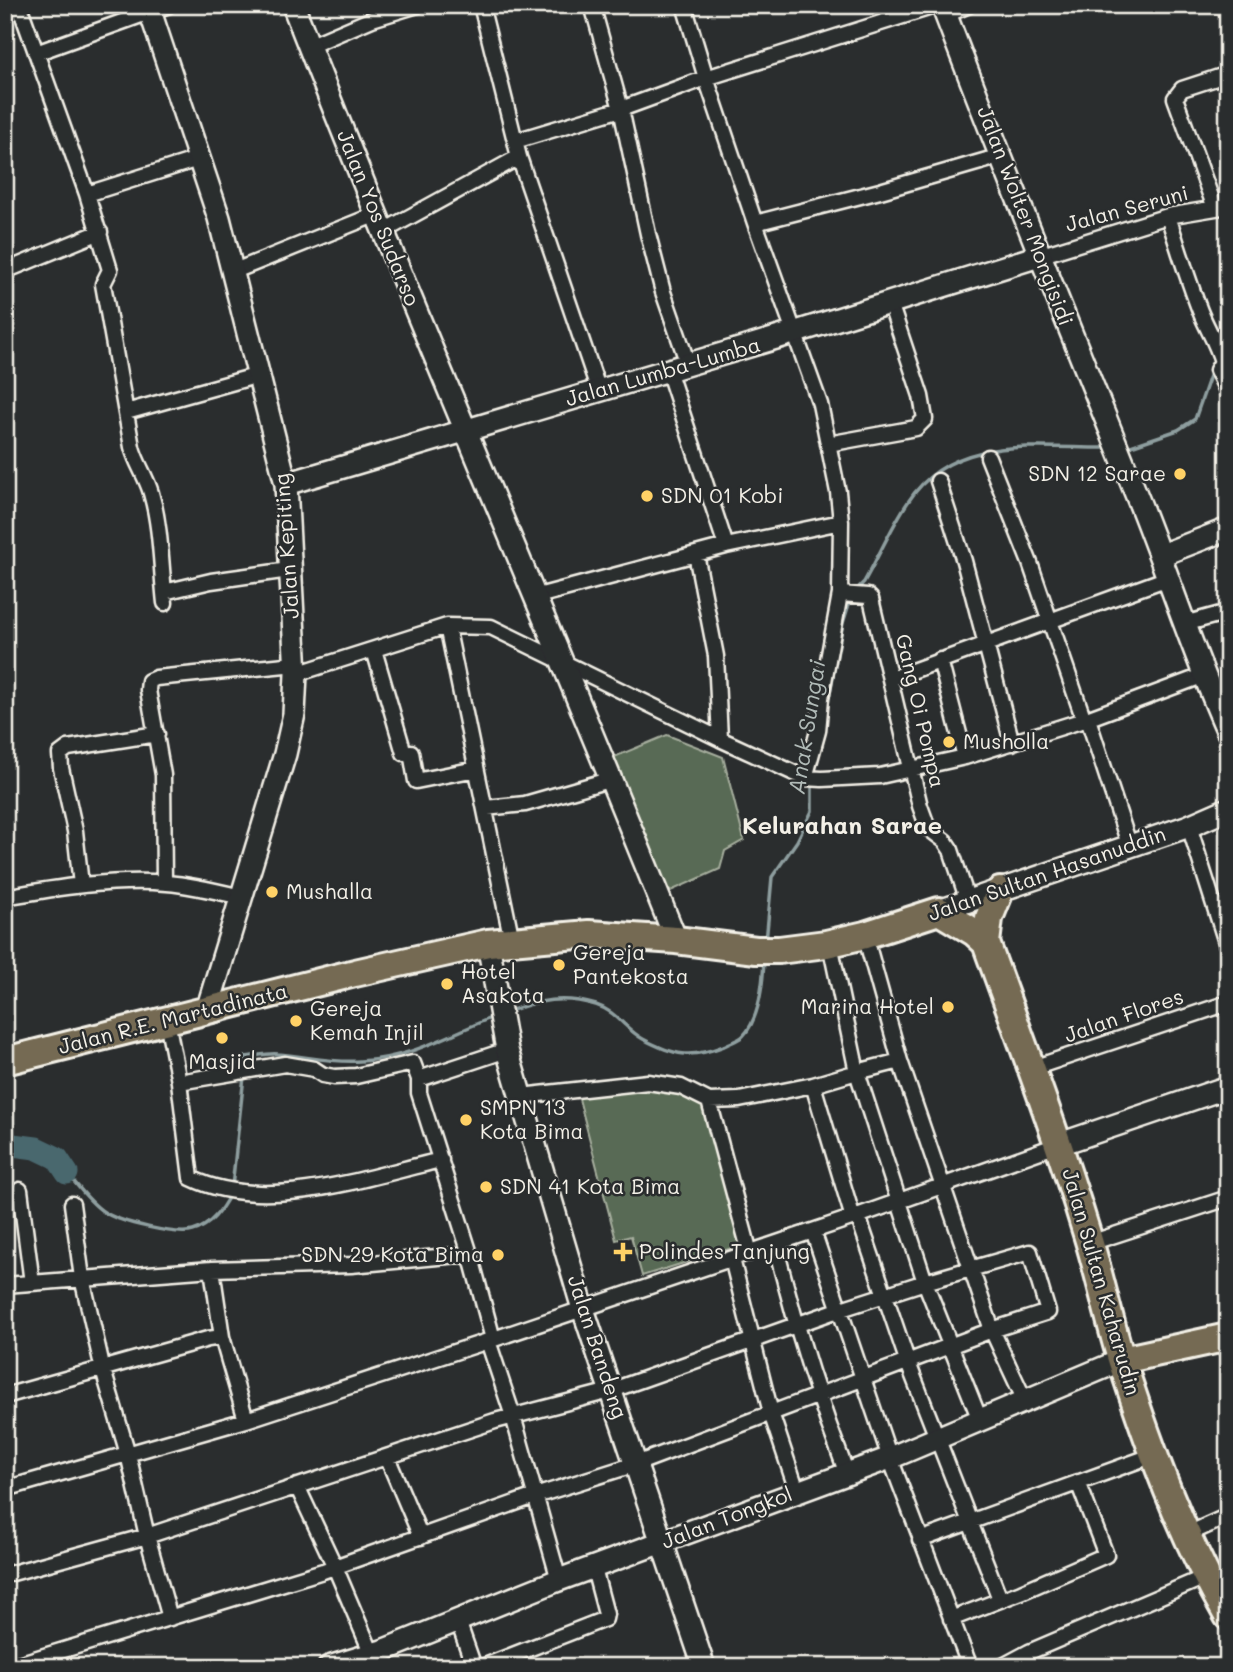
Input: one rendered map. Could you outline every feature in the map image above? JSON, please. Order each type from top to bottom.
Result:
[{"type":"highway","points":[[986,943],[989,918],[1000,891]]},
{"type":"highway","points":[[939,911],[974,932],[986,943]]},
{"type":"highway","name":"Jalan Sultan Hasanuddin","points":[[830,944],[939,911]]},
{"type":"highway","name":"Jalan R.E. Martadinata","points":[[5,1061],[355,973],[500,942],[589,934],[767,950],[830,944]]},
{"type":"highway","name":"Jalan Sultan Kaharudin","points":[[986,943],[1060,1144],[1122,1360],[1154,1455],[1205,1577],[1226,1608]]},
{"type":"highway","points":[[1122,1360],[1228,1337]]},
{"type":"street","points":[[19,5],[87,194],[110,270],[103,284],[136,464],[147,481],[155,510],[164,597],[211,581],[289,570]]},
{"type":"street","name":"Jalan Yos Sudarso","points":[[293,5],[676,940]]},
{"type":"street","points":[[309,46],[385,10],[418,5]]},
{"type":"street","points":[[481,5],[519,157],[599,391]]},
{"type":"street","points":[[592,5],[621,109],[678,367],[726,546]]},
{"type":"street","points":[[684,5],[755,223],[820,404],[841,522],[848,595],[821,698],[812,779]]},
{"type":"street","points":[[515,141],[621,109],[706,78],[942,8],[968,5]]},
{"type":"street","points":[[36,53],[156,8]]},
{"type":"street","name":"Jalan Kepiting","points":[[156,8],[198,159],[219,219],[286,484],[296,669],[294,714],[285,754],[207,1010]]},
{"type":"street","name":"Jalan Wolter Mongisidi","points":[[942,8],[1039,256],[1161,555]]},
{"type":"street","points":[[1221,207],[1175,98],[1182,89],[1222,76]]},
{"type":"street","points":[[755,223],[1001,156]]},
{"type":"street","points":[[232,272],[381,223],[519,157]]},
{"type":"street","points":[[87,194],[198,159]]},
{"type":"street","name":"Jalan Seruni","points":[[1039,256],[1168,216],[1221,207]]},
{"type":"street","points":[[1168,216],[1201,315],[1225,357],[1217,370],[1228,393]]},
{"type":"street","points":[[5,271],[100,232]]},
{"type":"street","name":"Jalan Lumba-Lumba","points":[[286,484],[793,334],[1039,256]]},
{"type":"street","points":[[828,444],[916,428],[925,419],[921,396],[890,303]]},
{"type":"street","points":[[126,412],[259,375]]},
{"type":"street","points":[[988,457],[1030,563],[1130,846]]},
{"type":"street","points":[[938,481],[964,561],[1012,743]]},
{"type":"street","points":[[534,597],[726,546],[841,522]]},
{"type":"street","points":[[1228,529],[1161,555],[1202,676],[1228,732]]},
{"type":"street","points":[[696,554],[716,656],[720,739]]},
{"type":"street","points":[[890,679],[1168,578]]},
{"type":"street","name":"Gang Oi Pompa","points":[[848,595],[869,596],[872,602],[928,828],[945,841],[951,850],[968,901]]},
{"type":"street","points":[[1184,624],[1228,612]]},
{"type":"street","points":[[164,882],[163,775],[148,690],[151,679],[296,669],[374,650],[447,626],[491,627],[720,739],[812,779],[880,776],[912,771],[1086,720],[1202,676]]},
{"type":"street","points":[[447,626],[485,808],[500,942]]},
{"type":"street","points":[[374,650],[404,753],[411,752],[416,781],[476,769]]},
{"type":"street","points":[[940,660],[965,757]]},
{"type":"street","points":[[81,885],[75,831],[60,754],[68,748],[157,734]]},
{"type":"street","points":[[485,808],[525,804],[612,779]]},
{"type":"street","name":"Jalan Sultan Hasanuddin","points":[[939,911],[1189,826],[1228,809]]},
{"type":"street","points":[[1189,826],[1228,948]]},
{"type":"street","points":[[5,897],[81,885],[164,882],[241,897]]},
{"type":"street","points":[[865,935],[900,1061],[992,1330],[1025,1401]]},
{"type":"street","name":"Jalan Bandeng","points":[[500,942],[500,1017],[507,1049],[583,1308],[704,1667]]},
{"type":"street","points":[[830,944],[857,1072],[925,1282],[980,1420]]},
{"type":"street","name":"Jalan Flores","points":[[1033,1068],[1228,1003]]},
{"type":"street","points":[[167,1021],[179,1082],[191,1178],[202,1183],[252,1193],[302,1191],[441,1160]]},
{"type":"street","points":[[419,1079],[507,1049]]},
{"type":"street","points":[[521,1096],[648,1082],[681,1087],[709,1101],[739,1100],[813,1085],[900,1061]]},
{"type":"street","points":[[179,1082],[285,1064],[314,1069],[323,1075],[334,1077],[356,1076],[413,1063],[419,1079],[419,1093],[470,1254],[490,1340],[559,1580]]},
{"type":"street","points":[[813,1085],[855,1217],[999,1599]]},
{"type":"street","points":[[5,1489],[246,1420],[490,1340],[1228,1087]]},
{"type":"street","points":[[709,1101],[750,1253]]},
{"type":"street","points":[[20,1190],[32,1283]]},
{"type":"street","points":[[1090,1244],[1228,1198]]},
{"type":"street","points":[[72,1204],[82,1278],[103,1370],[128,1454],[170,1618]]},
{"type":"street","points":[[813,1231],[890,1458],[970,1667]]},
{"type":"street","points":[[775,1244],[795,1326],[846,1474]]},
{"type":"street","points":[[5,1575],[147,1536],[513,1416],[610,1391],[838,1310],[1030,1252],[1048,1312],[992,1330],[636,1464],[335,1567],[8,1667]]},
{"type":"street","points":[[5,1285],[212,1269],[351,1265],[470,1254]]},
{"type":"street","points":[[732,1259],[771,1413],[797,1491]]},
{"type":"street","points":[[212,1269],[222,1337],[246,1420]]},
{"type":"street","points":[[5,1396],[222,1337]]},
{"type":"street","name":"Jalan Tongkol","points":[[329,1667],[380,1657],[458,1621],[559,1580],[890,1458],[1122,1360]]},
{"type":"street","points":[[920,1540],[1154,1455]]},
{"type":"street","points":[[387,1457],[421,1537]]},
{"type":"street","points":[[951,1619],[1106,1555],[1079,1482]]},
{"type":"street","points":[[297,1486],[380,1657]]},
{"type":"street","points":[[1186,1535],[1228,1516]]},
{"type":"street","points":[[482,1667],[605,1619],[594,1569]]},
{"type":"street","points":[[1001,1667],[1029,1652],[1205,1577]]},
{"type":"street","points":[[458,1621],[474,1667]]},
{"type":"green space","points":[[667,735],[723,757],[744,840],[725,851],[720,869],[664,894],[607,760]]},
{"type":"green space","points":[[648,1087],[675,1090],[705,1107],[745,1244],[642,1276],[631,1236],[616,1240],[578,1095]]},
{"type":"waterway","name":"Anak Sungai","points":[[1125,448],[1178,430],[1195,419],[1212,370]]},
{"type":"waterway","name":"Anak Sungai","points":[[855,591],[864,582],[908,502],[927,480],[949,464],[973,454],[1000,449],[1110,448]]},
{"type":"waterway","name":"Anak Sungai","points":[[825,720],[843,623],[851,598]]},
{"type":"waterway","name":"Anak Sungai","points":[[766,942],[772,877],[797,841],[812,811],[812,782]]},
{"type":"waterway","name":"Anak Sungai","points":[[507,1012],[551,1000],[584,1002],[603,1008],[637,1035],[664,1049],[683,1054],[702,1053],[737,1040],[749,1029],[760,1000],[764,960]]},
{"type":"waterway","name":"Anak Sungai","points":[[245,1068],[245,1057],[270,1054],[350,1061],[395,1056],[493,1017]]},
{"type":"waterway","name":"Anak Sungai","points":[[232,1187],[244,1076]]},
{"type":"waterway","points":[[5,1144],[36,1148],[57,1158],[67,1173]]},
{"type":"waterway","name":"Anak Sungai","points":[[67,1173],[89,1199],[111,1216],[174,1232],[193,1231],[211,1221],[230,1194]]},
{"type":"place","name":"SDN 12 Sarae","points":[[1180,474]]},
{"type":"place","name":"SDN 01 Kobi","points":[[647,496]]},
{"type":"place","name":"Musholla","points":[[949,742]]},
{"type":"place","name":"Mushalla","points":[[272,892]]},
{"type":"place","name":"Gereja Pantekosta","points":[[559,965]]},
{"type":"place","name":"Hotel Asakota","points":[[447,984]]},
{"type":"place","name":"Marina Hotel","points":[[948,1007]]},
{"type":"place","name":"Gereja Kemah Injil","points":[[296,1021]]},
{"type":"place","name":"Masjid","points":[[222,1038]]},
{"type":"place","name":"SMPN 13 Kota Bima","points":[[466,1120]]},
{"type":"place","name":"SDN 41 Kota Bima","points":[[486,1187]]},
{"type":"place","name":"Polindes Tanjung","points":[[623,1252]]},
{"type":"place","name":"SDN 29 Kota Bima","points":[[498,1255]]},
{"type":"district","name":"Kelurahan Sarae","points":[[842,826]]}]
